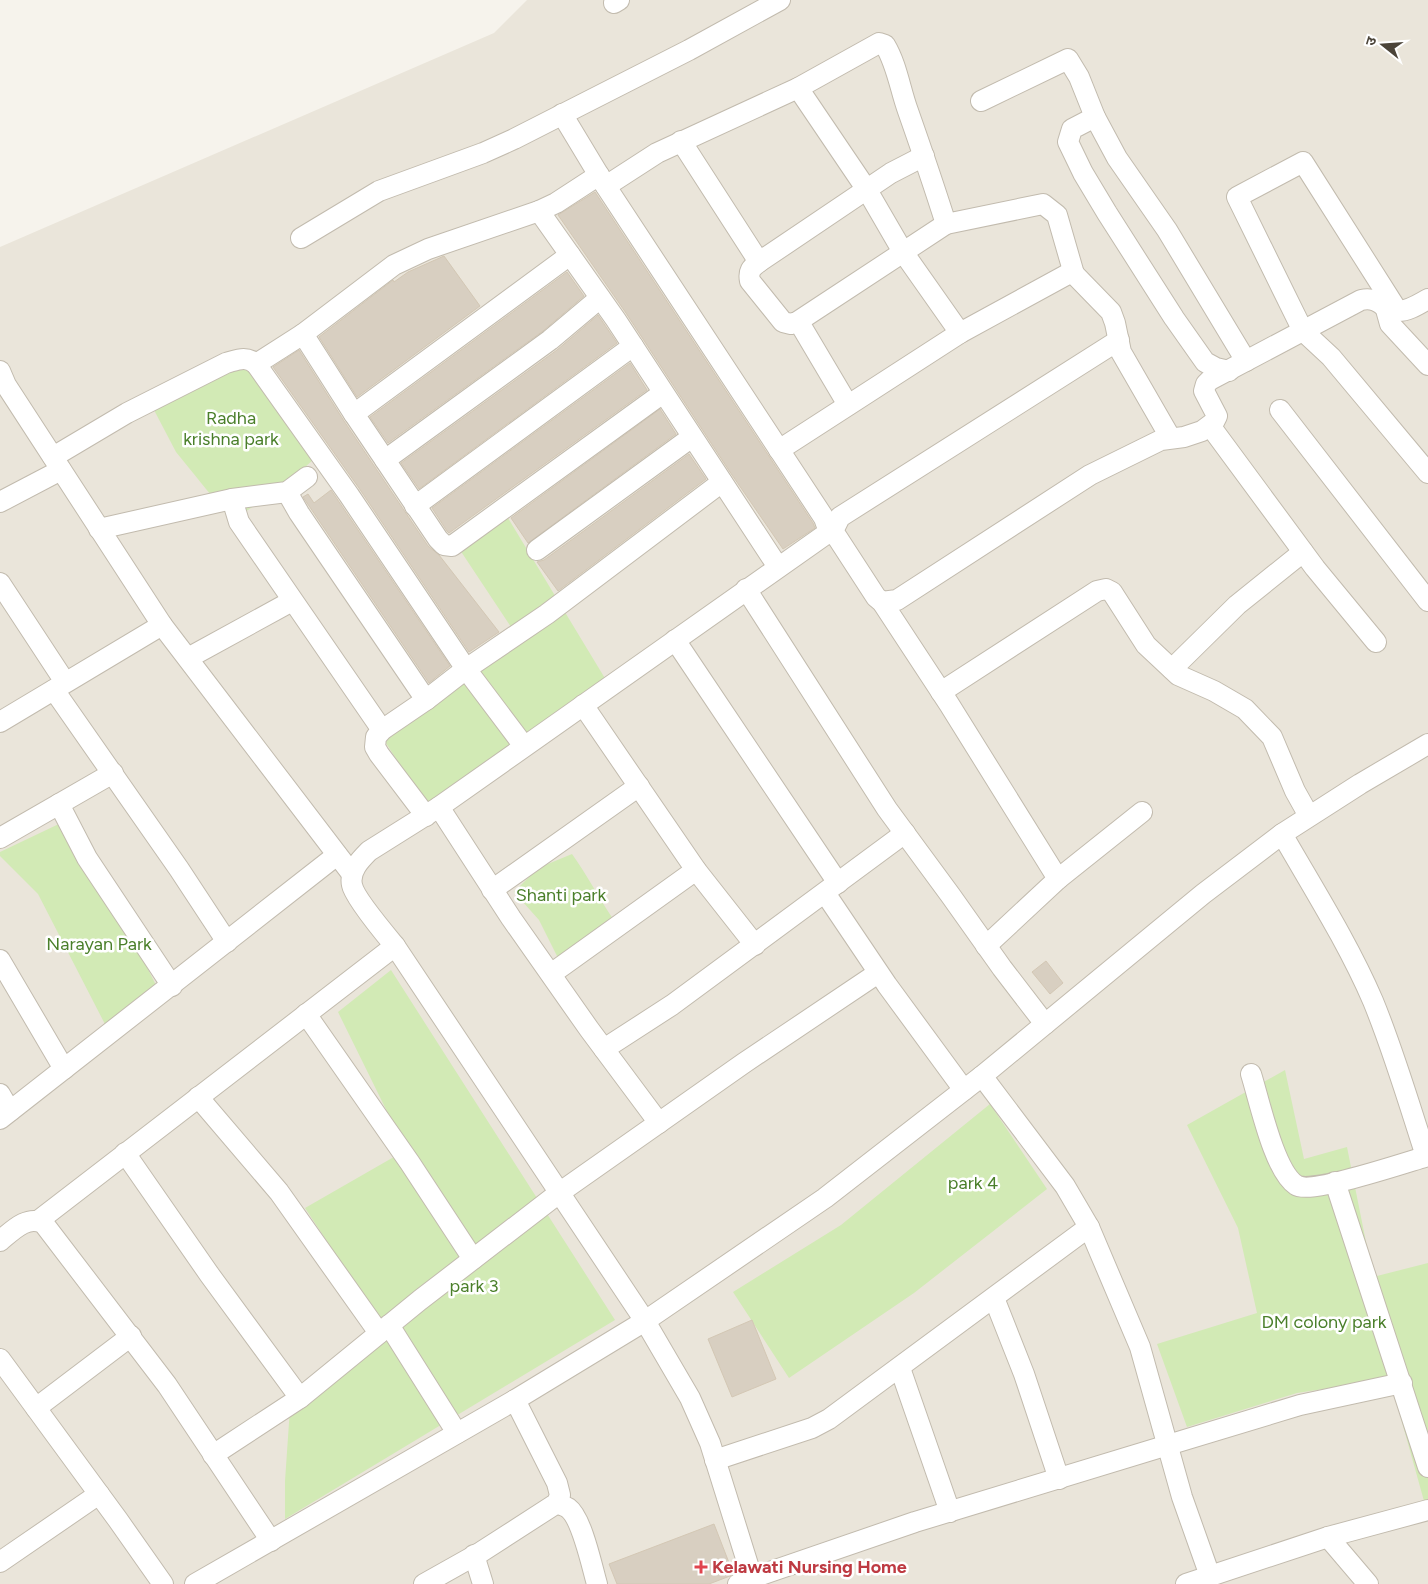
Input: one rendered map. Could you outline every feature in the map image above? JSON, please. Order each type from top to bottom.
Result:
[{"type":"street","points":[[301,238],[379,191],[483,153],[680,55],[780,0]]},
{"type":"street","points":[[256,364],[303,334],[394,265],[428,249],[539,211],[681,141],[798,88],[879,44],[885,45],[892,56],[908,111],[946,224]]},
{"type":"street","points":[[981,102],[1068,59],[1079,77],[1095,117],[1117,158],[1167,230],[1246,361]]},
{"type":"street","points":[[798,88],[867,190],[903,252],[960,333]]},
{"type":"street","points":[[562,114],[602,181],[824,518],[830,533],[837,537],[941,692],[1058,879]]},
{"type":"street","points":[[1095,117],[1072,129],[1068,142],[1083,173],[1106,213],[1205,362],[1216,368],[1228,371]]},
{"type":"street","points":[[681,141],[759,262]]},
{"type":"street","points":[[924,156],[891,173],[750,268],[750,281],[783,322],[790,324],[797,322],[946,224],[1043,204],[1057,215],[1074,274],[1111,312],[1116,322],[1121,352],[1170,437]]},
{"type":"street","points":[[1428,365],[1390,324],[1391,308],[1303,162],[1237,196],[1303,331],[1331,357],[1428,473]]},
{"type":"street","points":[[539,211],[633,346],[778,567]]},
{"type":"street","points":[[354,414],[570,255]]},
{"type":"street","points":[[779,450],[960,333],[1059,278],[1068,274],[1074,274]]},
{"type":"street","points":[[385,460],[550,340],[600,298]]},
{"type":"street","points":[[882,602],[897,600],[1090,475],[1146,446],[1170,437],[1184,436],[1202,431],[1209,427],[1217,416],[1204,391],[1206,384],[1210,380],[1361,300],[1370,298],[1391,308],[1408,309],[1428,299]]},
{"type":"street","points":[[797,322],[800,324],[848,405]]},
{"type":"street","points":[[303,334],[415,506],[444,545],[452,546],[663,393]]},
{"type":"street","points":[[1118,340],[840,517],[830,533],[746,589],[432,812],[369,851],[360,860],[352,874],[352,885],[356,895],[394,946],[645,1321],[690,1398],[710,1443],[748,1582],[950,1512],[1300,1405],[1402,1384]]},
{"type":"street","points":[[415,506],[633,346]]},
{"type":"street","points":[[0,502],[128,413],[226,363],[242,358],[250,359],[256,364],[349,495],[466,669],[524,746]]},
{"type":"street","points":[[0,371],[6,385],[162,625],[352,874]]},
{"type":"street","points":[[1280,410],[1428,600]]},
{"type":"street","points":[[1209,427],[1211,427],[1303,552],[1376,642]]},
{"type":"street","points":[[537,550],[692,436]]},
{"type":"street","points":[[99,529],[232,500],[287,492],[307,477]]},
{"type":"street","points":[[659,1123],[550,974],[492,890],[432,812],[379,754],[375,747],[376,737],[382,730],[426,700],[466,669],[547,614],[722,482]]},
{"type":"street","points":[[287,492],[299,513],[426,700]]},
{"type":"street","points":[[232,500],[239,522],[382,730]]},
{"type":"street","points":[[1172,669],[1237,605],[1303,552]]},
{"type":"street","points":[[0,583],[113,773],[180,869],[227,942]]},
{"type":"street","points":[[746,589],[882,801],[986,946],[1045,1024]]},
{"type":"street","points":[[941,692],[1097,591],[1106,589],[1112,592],[1119,600],[1146,645],[1178,675],[1214,691],[1245,708],[1272,737],[1309,816]]},
{"type":"street","points":[[188,658],[292,600]]},
{"type":"street","points":[[0,722],[162,625]]},
{"type":"street","points":[[675,640],[831,888],[878,973],[964,1090]]},
{"type":"street","points":[[583,705],[696,870],[755,945]]},
{"type":"street","points":[[195,1584],[515,1400],[645,1321],[825,1198],[982,1076],[1195,900],[1282,834],[1360,784],[1428,744]]},
{"type":"street","points":[[0,838],[113,773]]},
{"type":"street","points":[[492,890],[639,786]]},
{"type":"street","points":[[59,804],[87,858],[172,986]]},
{"type":"street","points":[[986,946],[1058,879],[1142,812]]},
{"type":"street","points":[[604,1049],[672,1005],[905,833]]},
{"type":"street","points":[[1251,1074],[1272,1144],[1282,1169],[1290,1181],[1298,1187],[1310,1188],[1335,1182],[1427,1156],[1395,1056],[1372,999],[1342,940],[1282,834]]},
{"type":"street","points":[[3,1108],[64,1069],[337,855]]},
{"type":"street","points":[[550,974],[696,870]]},
{"type":"street","points":[[38,1221],[394,946]]},
{"type":"street","points":[[0,960],[64,1069]]},
{"type":"street","points":[[213,1454],[300,1398],[384,1329],[559,1193],[878,973]]},
{"type":"street","points":[[306,1014],[410,1163],[473,1259]]},
{"type":"street","points":[[982,1076],[1065,1186],[1089,1227],[1140,1346],[1182,1497],[1210,1576]]},
{"type":"street","points":[[198,1097],[279,1192],[384,1329],[457,1433]]},
{"type":"street","points":[[125,1153],[209,1274],[300,1398]]},
{"type":"street","points":[[1335,1182],[1428,1467]]},
{"type":"street","points":[[0,1241],[17,1227],[30,1221],[38,1221],[44,1224],[167,1385],[271,1541]]},
{"type":"street","points":[[715,1460],[812,1428],[829,1419],[1089,1227]]},
{"type":"street","points":[[994,1298],[1027,1383],[1059,1479]]},
{"type":"street","points":[[36,1408],[131,1336]]},
{"type":"street","points":[[0,1359],[163,1584]]},
{"type":"street","points":[[900,1368],[950,1512]]},
{"type":"street","points":[[424,1584],[557,1503],[560,1495],[557,1483],[515,1400]]},
{"type":"street","points":[[0,1562],[99,1494]]},
{"type":"street","points":[[557,1503],[568,1508],[574,1514],[597,1584]]},
{"type":"street","points":[[1186,1584],[1328,1537],[1428,1510]]},
{"type":"street","points":[[1328,1537],[1368,1584]]},
{"type":"street","points":[[474,1555],[483,1584]]},
{"type":"shaded area","points":[[527,0],[1428,0],[1428,1584],[0,1584],[0,247],[494,33]]},
{"type":"green space","name":"Radha krishna park","points":[[256,364],[315,458],[290,481],[232,521],[176,452],[154,410],[186,382]]},
{"type":"green space","points":[[508,518],[606,680],[426,805],[382,737],[519,639],[460,550]]},
{"type":"green space","name":"Narayan Park","points":[[63,822],[120,914],[161,995],[108,1030],[38,894],[0,856],[0,852]]},
{"type":"green space","name":"Shanti park","points":[[572,854],[613,919],[558,958],[539,920],[514,892],[538,868]]},
{"type":"green space","name":"park 3","points":[[391,970],[615,1320],[285,1519],[285,1481],[290,1408],[382,1325],[305,1208],[406,1150],[338,1012]]},
{"type":"green space","name":"DM colony park","points":[[1285,1070],[1304,1159],[1347,1147],[1373,1277],[1428,1263],[1428,1499],[1424,1501],[1390,1379],[1297,1393],[1187,1427],[1157,1344],[1257,1313],[1238,1228],[1187,1125]]},
{"type":"green space","name":"park 4","points":[[990,1104],[1047,1189],[914,1293],[789,1378],[733,1292],[841,1225]]},
{"type":"building","points":[[595,192],[813,523],[815,528],[783,549],[626,313],[558,215]]},
{"type":"building","points":[[444,256],[480,306],[357,397],[319,337],[393,280],[394,282],[408,272]]},
{"type":"building","points":[[567,272],[584,296],[543,331],[388,443],[370,417]]},
{"type":"building","points":[[598,315],[617,343],[419,489],[401,463],[557,350]]},
{"type":"building","points":[[299,350],[428,546],[439,555],[499,632],[469,652],[359,488],[273,367]]},
{"type":"building","points":[[630,363],[647,390],[449,533],[447,531],[432,508]]},
{"type":"building","points":[[660,409],[676,434],[528,543],[511,518]]},
{"type":"building","points":[[689,454],[706,479],[558,591],[537,562],[544,560]]},
{"type":"building","points":[[331,490],[450,666],[429,683],[303,497],[308,494],[314,503]]},
{"type":"building","points":[[1046,961],[1063,983],[1050,994],[1032,972]]},
{"type":"building","points":[[752,1320],[776,1379],[732,1397],[708,1339]]},
{"type":"building","points":[[714,1524],[733,1573],[730,1576],[709,1584],[617,1584],[609,1564]]},
{"type":"place","name":"Kelawati Nursing Home","points":[[701,1567]]}]
